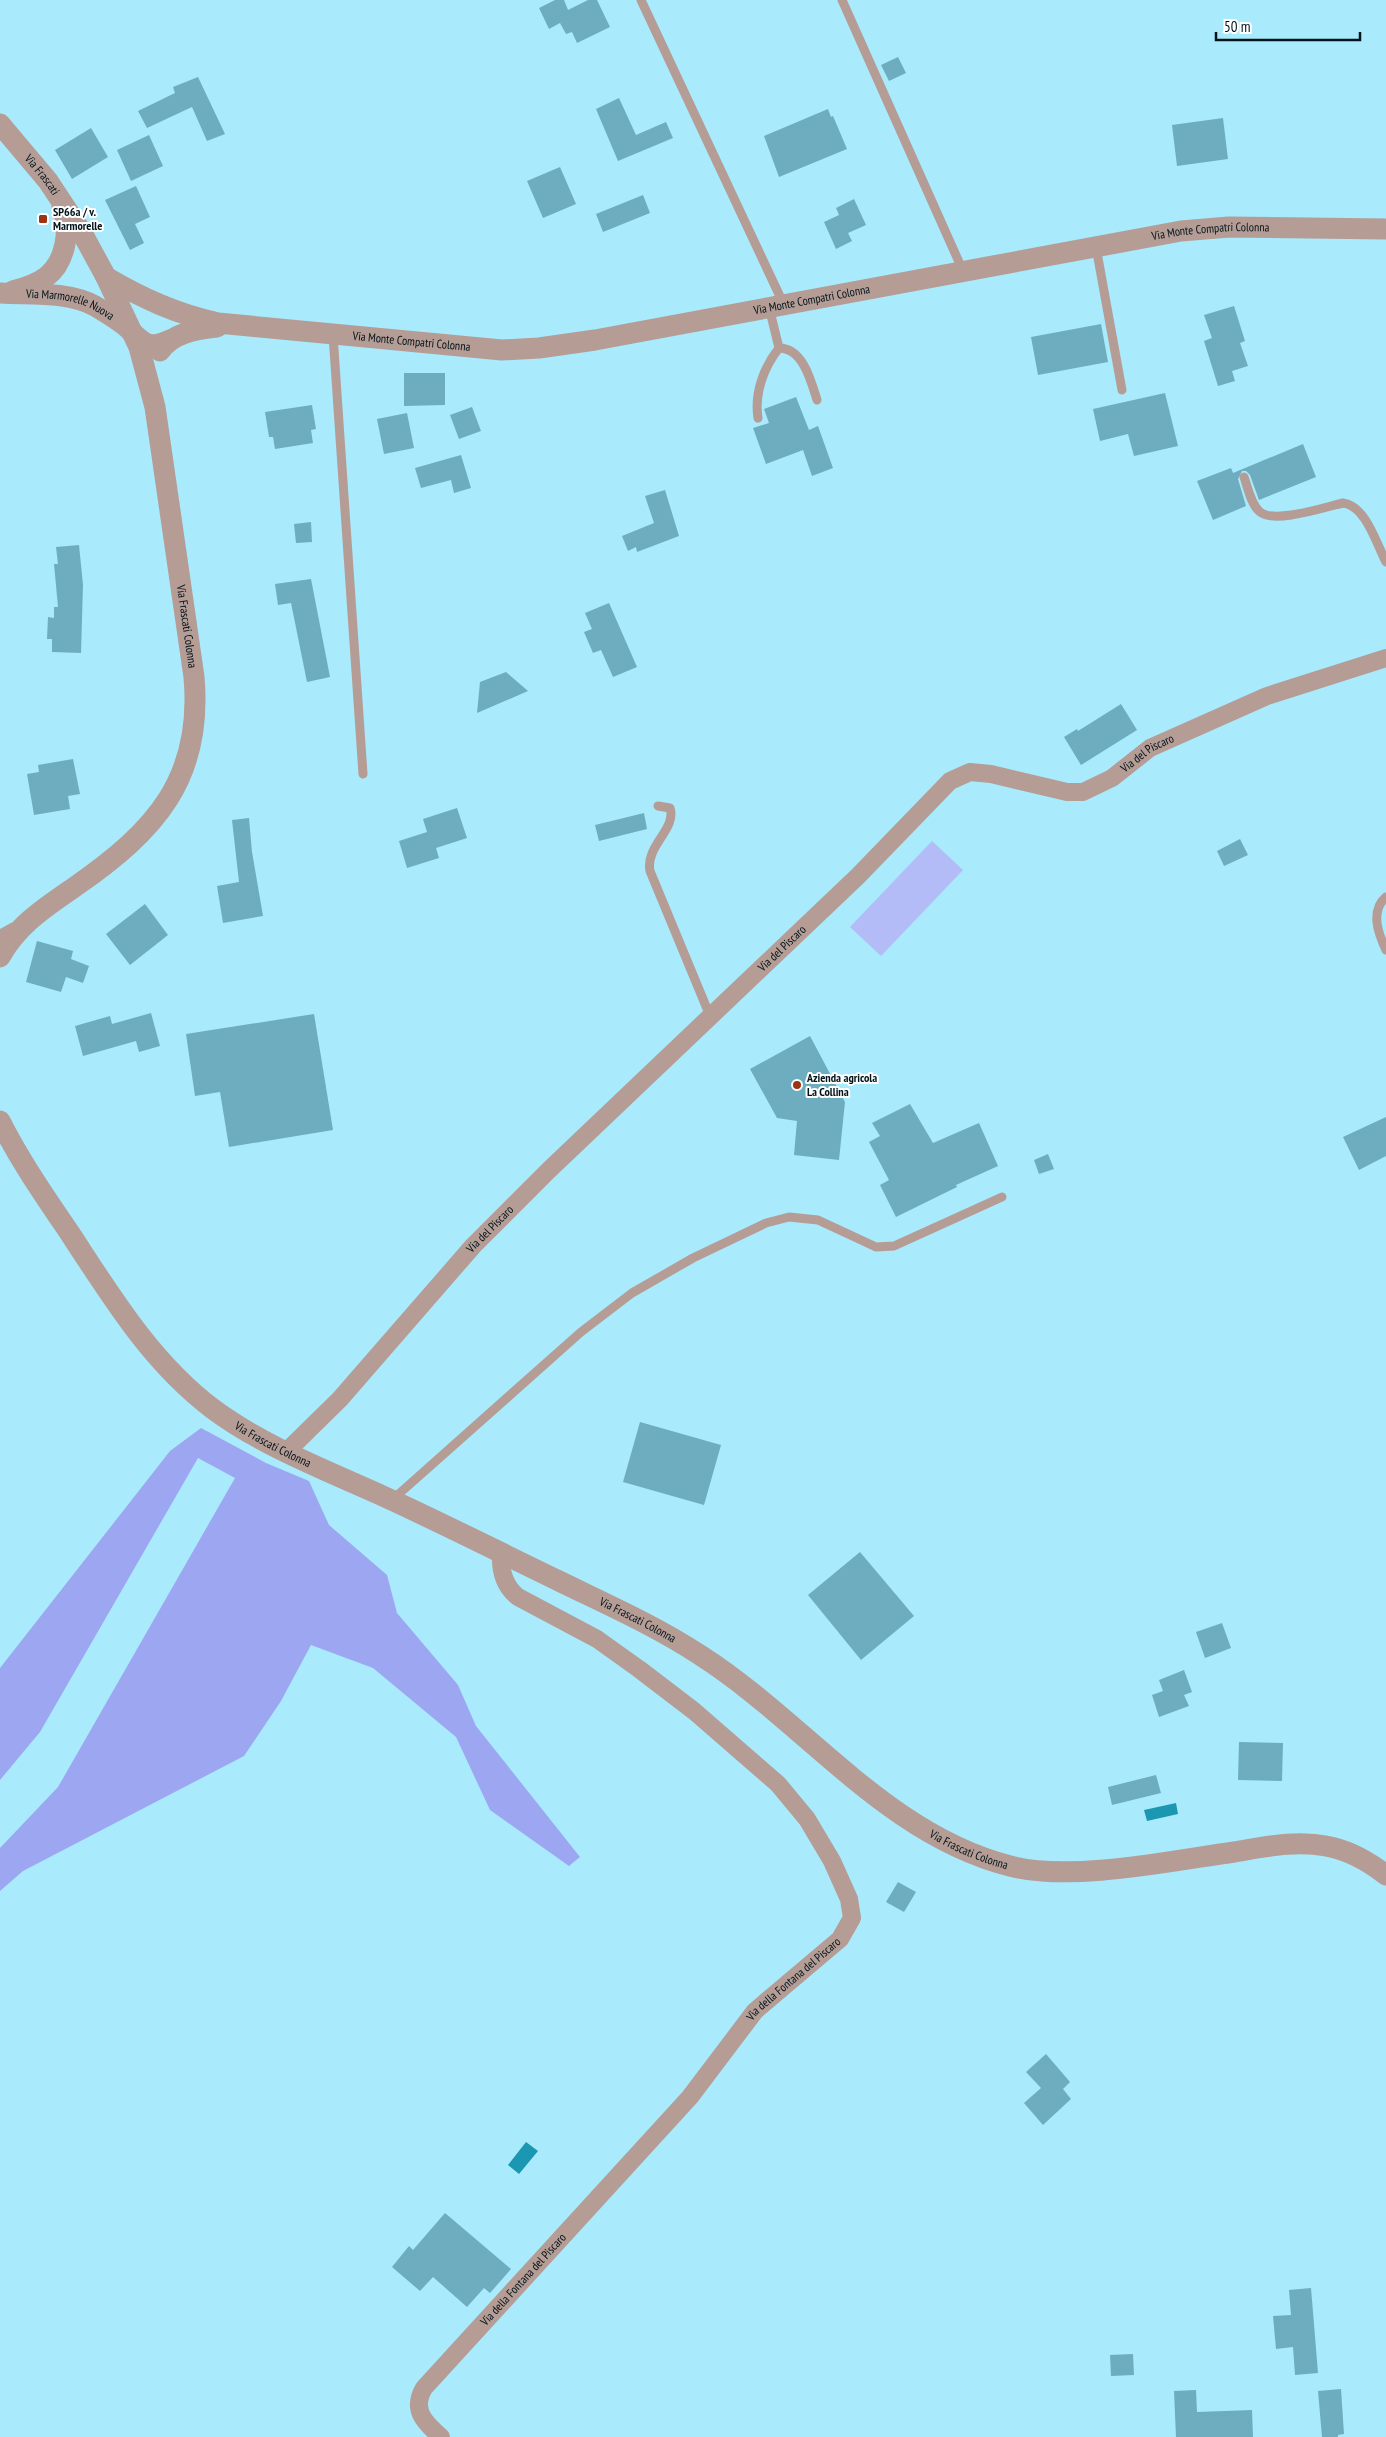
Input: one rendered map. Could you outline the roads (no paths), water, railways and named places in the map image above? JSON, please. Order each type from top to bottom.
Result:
[{"type":"street","name":"Via Frascati","points":[[0,124],[48,181],[81,231]]},
{"type":"street","name":"Via Marmorelle Nuova","points":[[1,294],[28,286],[46,277],[56,266],[63,250],[66,234],[65,218],[48,181]]},
{"type":"street","name":"Via Monte Compatri Colonna","points":[[238,326],[490,349],[533,349],[595,340],[1096,246],[1206,228],[1386,229]]},
{"type":"street","name":"Via Frascati Colonna","points":[[0,957],[14,935],[33,916],[108,864],[144,832],[158,815],[176,784],[191,741],[195,712],[194,677],[154,407],[145,366],[132,332],[106,277],[81,231]]},
{"type":"street","points":[[106,277],[161,306],[196,318],[238,326]]},
{"type":"street","name":"Via Marmorelle Nuova","points":[[1,294],[53,296],[82,301],[113,317],[146,344],[154,345],[170,340]]},
{"type":"street","points":[[132,332],[133,322],[138,314],[147,308],[161,306]]},
{"type":"street","points":[[154,407],[154,366],[160,350],[170,340],[203,329],[238,326]]},
{"type":"street","name":"Via del Piscaro","points":[[286,1451],[340,1399],[473,1246],[549,1170],[858,876],[950,781],[970,772],[991,774],[1067,792],[1083,792],[1112,778],[1150,748],[1267,696],[1385,662]]},
{"type":"street","name":"Via Frascati Colonna","points":[[0,1121],[36,1182],[123,1314],[149,1348],[177,1378],[215,1411],[286,1451],[502,1553],[671,1637],[701,1655],[750,1691],[885,1803],[926,1830],[969,1853],[1014,1867],[1064,1872],[1126,1866],[1277,1845],[1311,1844],[1345,1851],[1368,1862],[1386,1874]]},
{"type":"street","name":"Via della Fontana del Piscaro","points":[[441,2437],[423,2421],[420,2414],[418,2401],[424,2388],[690,2097],[754,2011],[840,1938],[852,1918],[849,1899],[828,1855],[806,1819],[778,1784],[694,1711],[639,1669],[597,1639],[518,1597],[508,1587],[504,1579],[501,1568],[502,1553]]},
{"type":"lane","points":[[641,0],[776,306],[779,348],[759,386],[757,401],[758,418]]},
{"type":"lane","points":[[842,0],[963,271]]},
{"type":"lane","points":[[1096,246],[1122,390]]},
{"type":"lane","points":[[333,335],[363,774]]},
{"type":"lane","points":[[779,348],[793,352],[799,358],[810,379],[817,400]]},
{"type":"lane","points":[[1244,477],[1255,505],[1260,512],[1268,516],[1281,517],[1343,503],[1350,504],[1360,511],[1386,562]]},
{"type":"lane","points":[[658,806],[670,808],[672,819],[652,850],[648,863],[710,1016]]},
{"type":"lane","points":[[1386,897],[1380,902],[1377,910],[1377,921],[1386,950]]},
{"type":"lane","points":[[0,934],[33,916]]},
{"type":"lane","points":[[392,1500],[581,1332],[632,1293],[692,1258],[766,1223],[789,1217],[818,1220],[876,1247],[894,1246],[1002,1197]]},
{"type":"place","name":"SP66a / v. Marmorelle","points":[[43,219]]},
{"type":"place","name":"Azienda agricola La Collina","points":[[797,1085]]}]
